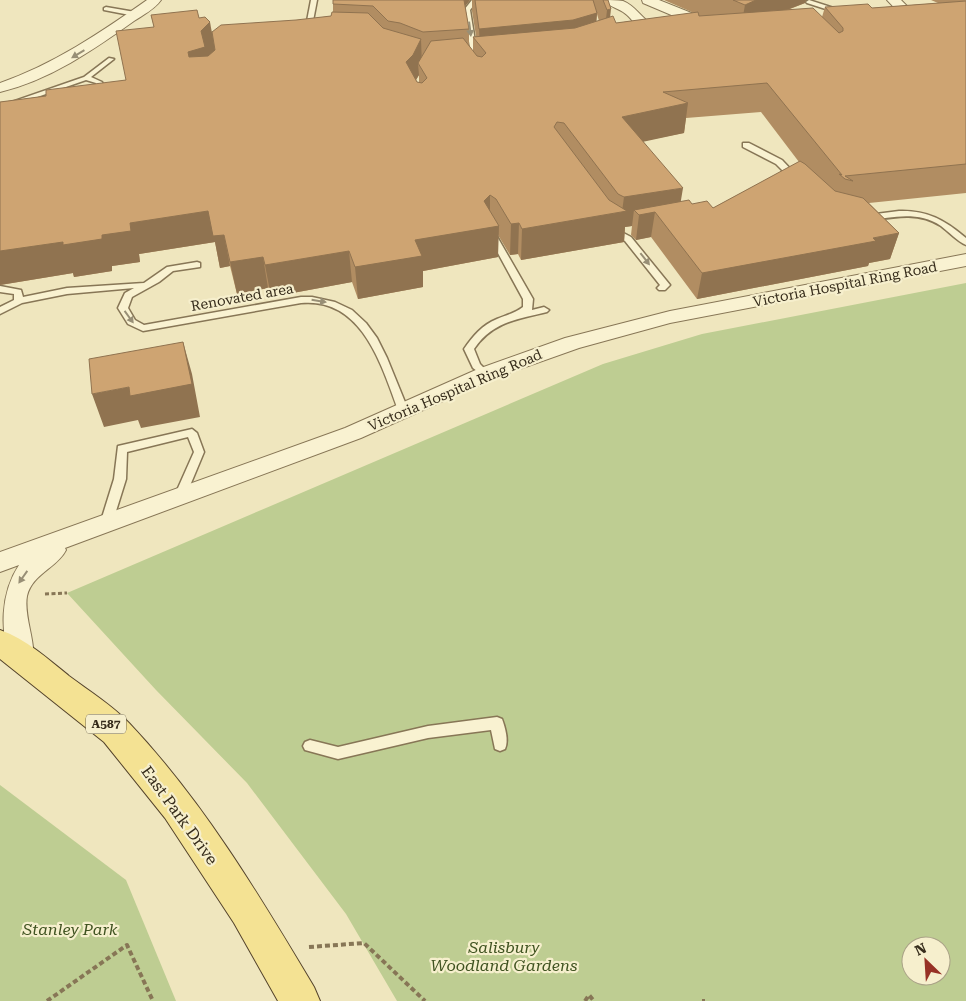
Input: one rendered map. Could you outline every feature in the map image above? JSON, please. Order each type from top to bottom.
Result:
[{"type":"main road","name":"East Park Drive","points":[[10,650],[116,732],[177,806],[271,950],[300,1001]]},
{"type":"street","points":[[0,88],[56,67],[89,47],[155,0]]},
{"type":"street","points":[[610,0],[630,10],[644,25],[644,30],[678,33],[698,30],[703,26],[699,21],[648,0]]},
{"type":"street","points":[[894,0],[902,17],[966,14]]},
{"type":"street","name":"Victoria Hospital Ring Road","points":[[0,562],[344,436],[404,412],[522,359],[617,330],[670,317],[966,260]]},
{"type":"street","name":"Victoria Hospital Ring Road","points":[[10,650],[13,623],[12,601],[19,582],[37,561],[74,536]]},
{"type":"lane","points":[[302,22],[310,25],[314,0]]},
{"type":"lane","points":[[475,0],[467,10],[475,60]]},
{"type":"lane","points":[[841,20],[805,3],[851,17]]},
{"type":"lane","points":[[106,9],[136,14]]},
{"type":"lane","points":[[260,24],[270,20],[278,23]]},
{"type":"lane","points":[[0,108],[86,78],[111,59]]},
{"type":"lane","points":[[466,62],[483,60]]},
{"type":"lane","points":[[86,78],[99,82],[101,89],[102,96],[90,104]]},
{"type":"lane","points":[[746,145],[779,162],[803,187]]},
{"type":"lane","points":[[860,219],[905,213],[926,214],[940,220],[966,242]]},
{"type":"lane","points":[[604,220],[613,231],[624,232],[665,285],[662,288]]},
{"type":"lane","points":[[490,231],[528,299],[528,308],[518,315]]},
{"type":"lane","name":"Renovated area","points":[[197,265],[170,269],[156,280],[128,295],[123,308],[131,322],[143,328],[289,302],[311,300],[325,302],[351,314],[362,323],[376,342],[404,412]]},
{"type":"lane","points":[[0,310],[19,301],[67,291],[146,285]]},
{"type":"lane","points":[[0,289],[18,292],[19,301]]},
{"type":"lane","points":[[486,374],[476,366],[465,348],[486,321],[544,310]]},
{"type":"lane","points":[[106,524],[120,479],[122,449],[192,434],[198,452],[180,497]]},
{"type":"lane","points":[[310,746],[338,753],[428,732],[497,723],[500,746]]},
{"type":"path","points":[[271,950],[364,944],[425,1001]]},
{"type":"path","points":[[47,1001],[127,945],[153,1001]]},
{"type":"path","points":[[585,1001],[589,995],[594,1001]]},
{"type":"green space","name":"Salisbury Woodland Gardens","points":[[966,283],[966,1001],[397,1001],[346,914],[247,783],[156,690],[67,593],[603,364],[702,334]]},
{"type":"green space","name":"Stanley Park","points":[[0,785],[126,880],[176,1001],[0,1001]]},
{"type":"building","points":[[333,0],[464,0],[469,29],[423,32],[400,23],[388,21],[373,6],[333,4]]},
{"type":"building","points":[[475,0],[593,0],[597,13],[573,20],[479,29]]},
{"type":"building","points":[[603,0],[608,0],[611,9],[607,10]]},
{"type":"building","points":[[733,0],[756,0],[745,5]]},
{"type":"building","points":[[966,1],[966,164],[845,176],[853,181],[845,179],[839,174],[842,175],[767,83],[663,92],[688,103],[622,117],[683,188],[624,197],[618,194],[564,123],[557,122],[554,127],[609,200],[627,211],[522,229],[519,223],[511,224],[496,199],[490,195],[484,201],[499,226],[415,240],[422,256],[355,267],[349,251],[265,265],[263,257],[230,262],[224,235],[213,236],[208,211],[130,223],[131,231],[102,235],[102,239],[63,245],[63,242],[0,251],[0,102],[46,96],[46,90],[126,80],[116,31],[154,27],[151,15],[197,10],[199,18],[205,17],[210,22],[201,31],[205,47],[188,52],[189,57],[208,56],[215,50],[212,32],[221,25],[331,16],[332,12],[368,13],[383,28],[421,39],[413,55],[406,62],[417,82],[422,83],[427,78],[418,63],[431,41],[463,38],[477,56],[482,57],[486,53],[473,37],[575,28],[613,16],[616,23],[698,12],[699,16],[813,8],[839,33],[843,31],[843,28],[825,7],[868,4],[872,8]]},
{"type":"building","points":[[800,161],[835,191],[863,198],[899,233],[873,238],[876,241],[702,273],[655,212],[639,215],[634,210],[689,200],[692,204],[707,201],[713,208]]},
{"type":"building","points":[[183,342],[192,384],[130,396],[129,387],[92,394],[89,359]]}]
